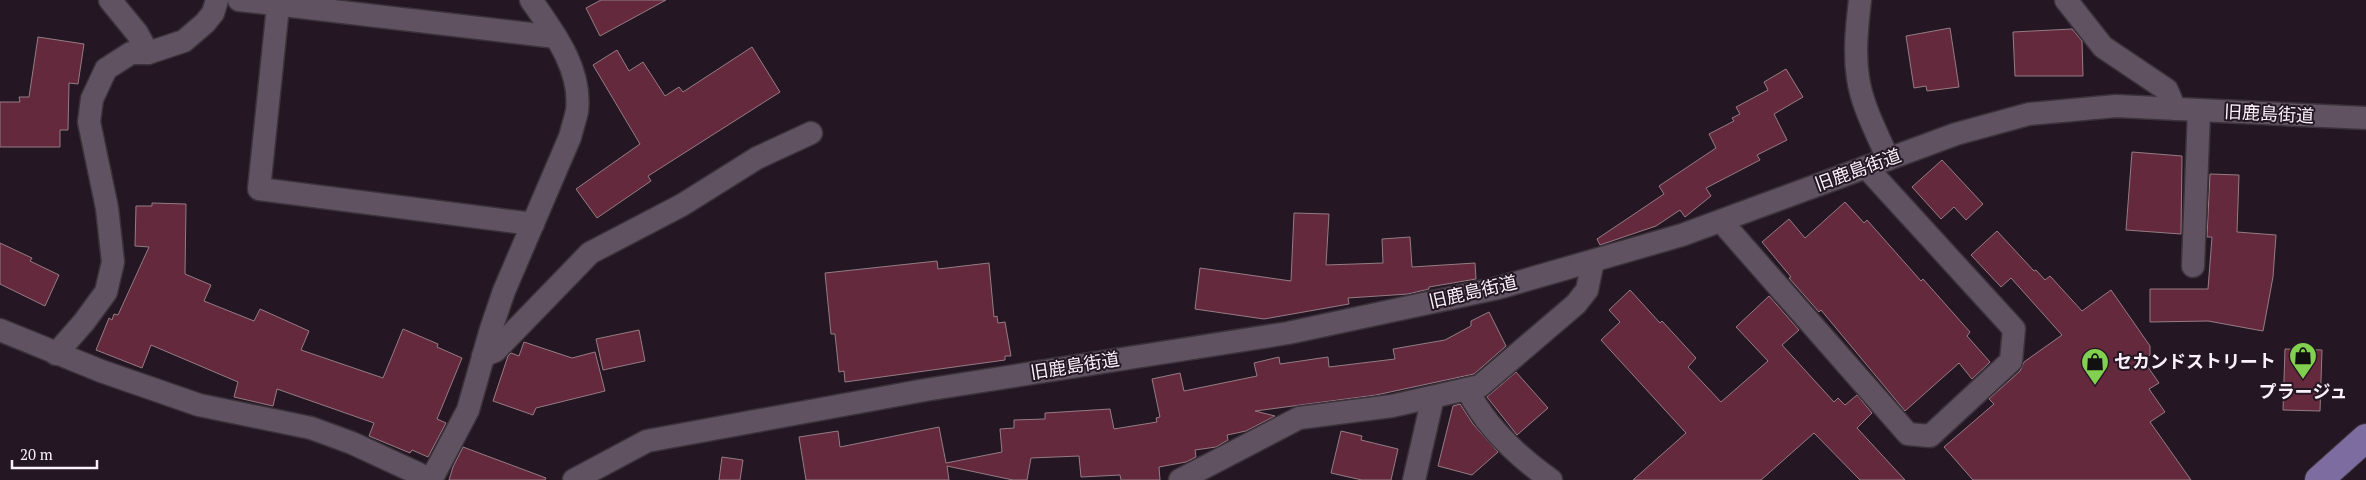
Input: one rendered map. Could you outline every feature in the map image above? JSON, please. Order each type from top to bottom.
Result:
[{"type":"main road","points":[[2319,480],[2366,438]]},
{"type":"street","points":[[110,0],[137,33],[148,53]]},
{"type":"street","points":[[56,354],[84,322],[106,292],[114,262],[107,208],[89,122],[92,99],[106,69],[131,53],[148,53],[184,41],[205,23],[213,13],[217,0]]},
{"type":"street","points":[[239,0],[556,37]]},
{"type":"street","points":[[0,330],[56,354],[200,405],[311,428],[352,443],[432,480],[468,410],[504,291],[570,137],[577,111],[572,66],[556,37],[531,0]]},
{"type":"street","points":[[1860,0],[1856,48],[1858,80],[1868,113],[1888,159]]},
{"type":"street","points":[[2066,0],[2103,47],[2167,90],[2175,109]]},
{"type":"street","points":[[278,6],[260,189],[533,224]]},
{"type":"street","name":"旧鹿島街道","points":[[574,480],[647,441],[924,390],[1288,333],[1498,288],[1682,235],[1956,134],[2030,114],[2116,106],[2366,118]]},
{"type":"street","points":[[2193,266],[2199,111]]},
{"type":"street","points":[[483,356],[496,351],[590,253],[682,205],[757,158],[811,133]]},
{"type":"street","points":[[1721,221],[1908,434],[1930,436],[2011,361],[2014,329],[1866,167]]},
{"type":"street","points":[[1180,480],[1299,418],[1392,406],[1467,390],[1488,382],[1576,304],[1587,290],[1593,261]]},
{"type":"street","points":[[1467,390],[1475,405],[1494,431],[1520,456],[1551,480]]},
{"type":"street","points":[[1414,480],[1433,397]]},
{"type":"building","points":[[601,0],[666,0],[600,36],[586,8]]},
{"type":"building","points":[[1950,28],[1959,87],[1927,91],[1926,86],[1914,88],[1906,36]]},
{"type":"building","points":[[2072,29],[2082,41],[2083,76],[2015,76],[2013,32]]},
{"type":"building","points":[[38,37],[84,44],[78,84],[69,83],[68,130],[60,130],[60,147],[0,147],[0,102],[20,102],[19,97],[29,97]]},
{"type":"building","points":[[752,47],[780,92],[648,176],[651,181],[597,218],[576,189],[640,144],[593,65],[617,50],[629,71],[643,62],[665,96],[679,87],[683,92]]},
{"type":"building","points":[[1786,69],[1803,97],[1774,114],[1787,140],[1757,155],[1760,160],[1706,188],[1711,196],[1685,217],[1680,210],[1656,226],[1600,245],[1597,239],[1664,194],[1659,186],[1716,148],[1709,134],[1734,121],[1732,118],[1740,114],[1736,107],[1768,90],[1764,82]]},
{"type":"building","points":[[2132,152],[2182,156],[2181,234],[2126,230]]},
{"type":"building","points":[[1942,160],[1983,204],[1966,220],[1954,207],[1941,219],[1912,187]]},
{"type":"building","points":[[2210,174],[2239,175],[2237,232],[2276,235],[2273,277],[2263,331],[2208,321],[2150,322],[2150,289],[2208,289],[2212,237],[2207,237]]},
{"type":"building","points":[[1845,202],[1864,223],[1867,220],[1921,281],[1923,279],[1970,332],[1967,336],[1990,362],[1972,379],[1959,363],[1905,411],[1821,310],[1819,312],[1789,278],[1791,277],[1762,242],[1789,219],[1805,238]]},
{"type":"building","points":[[152,203],[186,204],[185,274],[211,285],[204,301],[254,321],[260,309],[309,331],[301,350],[383,378],[403,329],[438,344],[437,347],[462,358],[437,419],[446,423],[428,457],[412,450],[410,453],[369,436],[374,423],[277,389],[273,406],[234,397],[238,382],[151,345],[142,368],[96,350],[109,318],[112,320],[114,314],[118,315],[149,247],[135,246],[136,206],[152,206]]},
{"type":"building","points":[[1294,213],[1329,214],[1326,265],[1383,263],[1382,239],[1410,237],[1412,267],[1475,263],[1476,279],[1429,287],[1429,289],[1408,294],[1348,298],[1349,304],[1264,319],[1195,309],[1200,268],[1291,281]]},
{"type":"building","points":[[1997,231],[2034,271],[2036,270],[2045,280],[2050,276],[2082,311],[2111,290],[2150,346],[2150,355],[2143,360],[2159,383],[2149,389],[2165,412],[2150,422],[2191,480],[1973,480],[1944,447],[1994,404],[1989,399],[2020,371],[2024,362],[2062,335],[2011,278],[2001,287],[1971,255]]},
{"type":"building","points":[[0,243],[32,258],[30,261],[59,275],[45,306],[0,284]]},
{"type":"building","points":[[937,261],[938,269],[989,263],[994,317],[997,316],[998,323],[1005,322],[1011,356],[1005,356],[1005,360],[845,382],[844,371],[839,372],[835,334],[831,334],[825,273]]},
{"type":"building","points":[[1630,290],[1696,358],[1688,367],[1721,402],[1768,361],[1736,327],[1769,296],[1799,330],[1782,345],[1834,402],[1838,398],[1845,405],[1857,395],[1872,413],[1857,428],[1905,480],[1860,480],[1814,433],[1761,480],[1633,480],[1686,433],[1601,340],[1620,322],[1609,310]]},
{"type":"building","points":[[1489,312],[1506,346],[1474,374],[1376,395],[1255,411],[1275,416],[1246,431],[1227,435],[1228,440],[1216,447],[1195,450],[1196,457],[1186,462],[1159,467],[1160,480],[1121,480],[1120,475],[1081,477],[1079,456],[1031,458],[1027,480],[1013,480],[947,466],[949,480],[806,480],[799,437],[838,431],[840,447],[939,427],[946,463],[1002,452],[1000,429],[1014,428],[1014,420],[1045,419],[1045,413],[1110,409],[1114,429],[1157,422],[1156,418],[1160,417],[1152,379],[1180,373],[1184,391],[1257,376],[1254,363],[1279,357],[1280,364],[1328,357],[1329,367],[1395,359],[1393,349],[1445,340],[1471,326],[1471,321]]},
{"type":"building","points":[[639,330],[645,361],[603,370],[596,339]]},
{"type":"building","points":[[524,342],[572,358],[595,352],[605,391],[536,408],[533,415],[493,401],[508,356],[511,353],[519,356]]},
{"type":"building","name":"プラージュ","points":[[2285,349],[2322,350],[2320,411],[2283,410]]},
{"type":"building","points":[[1516,372],[1548,408],[1517,435],[1487,397]]},
{"type":"building","points":[[1460,404],[1473,424],[1498,452],[1472,475],[1438,466],[1453,406]]},
{"type":"building","points":[[1341,431],[1362,436],[1361,440],[1398,449],[1391,480],[1362,480],[1331,473]]},
{"type":"building","points":[[463,447],[546,478],[545,480],[449,480]]},
{"type":"building","points":[[722,457],[743,460],[740,480],[719,480]]},
{"type":"place","name":"プラージュ","points":[[2303,380]]},
{"type":"place","name":"セカンドストリート","points":[[2095,386]]}]
